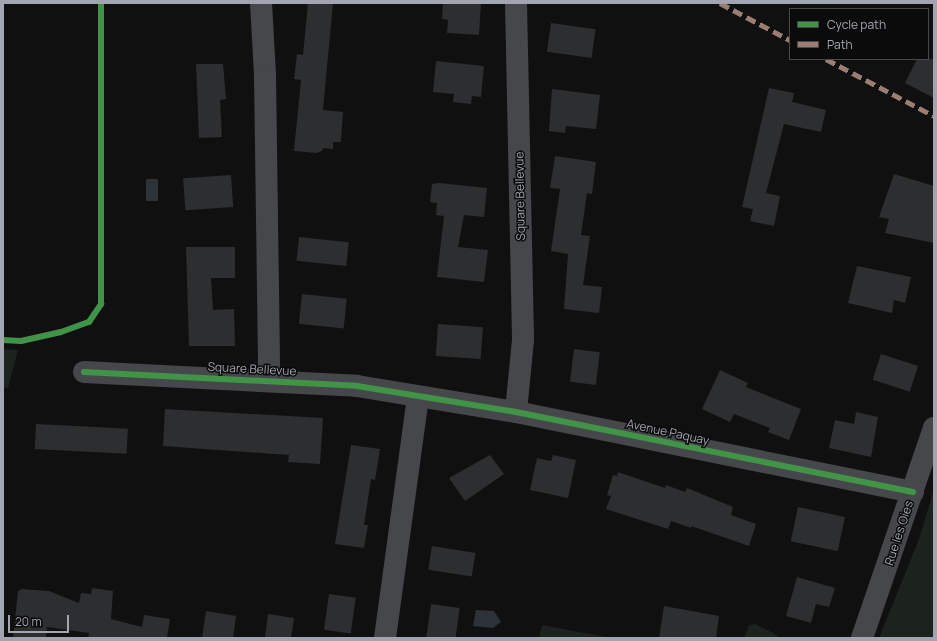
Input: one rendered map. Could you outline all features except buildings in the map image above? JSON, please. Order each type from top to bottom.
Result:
[{"type":"street","name":"Square Bellevue","points":[[261,3],[265,76],[269,380]]},
{"type":"street","name":"Square Bellevue","points":[[516,3],[523,340],[516,412]]},
{"type":"street","name":"Square Bellevue","points":[[84,372],[269,380],[357,386],[418,398]]},
{"type":"street","name":"Avenue Paquay","points":[[418,398],[516,412],[913,492]]},
{"type":"street","points":[[386,638],[418,398]]},
{"type":"street","name":"Rue les Oies","points":[[862,638],[934,428]]},
{"type":"shaded area","points":[[146,179],[158,179],[158,201],[146,201]]},
{"type":"shaded area","points":[[3,349],[18,350],[8,388],[3,387]]},
{"type":"shaded area","points":[[934,489],[934,638],[879,638],[919,539]]},
{"type":"shaded area","points":[[476,610],[494,611],[501,622],[493,628],[473,626]]},
{"type":"shaded area","points":[[755,624],[780,638],[744,638],[749,625]]},
{"type":"shaded area","points":[[542,625],[611,638],[539,638]]},
{"type":"marked path","points":[[720,3],[789,39]]},
{"type":"marked path","points":[[828,60],[934,116]]},
{"type":"cycle path","points":[[3,340],[21,341],[61,332],[89,322],[101,304],[101,3]]},
{"type":"cycle path","points":[[84,372],[357,386],[516,412],[913,492]]}]
